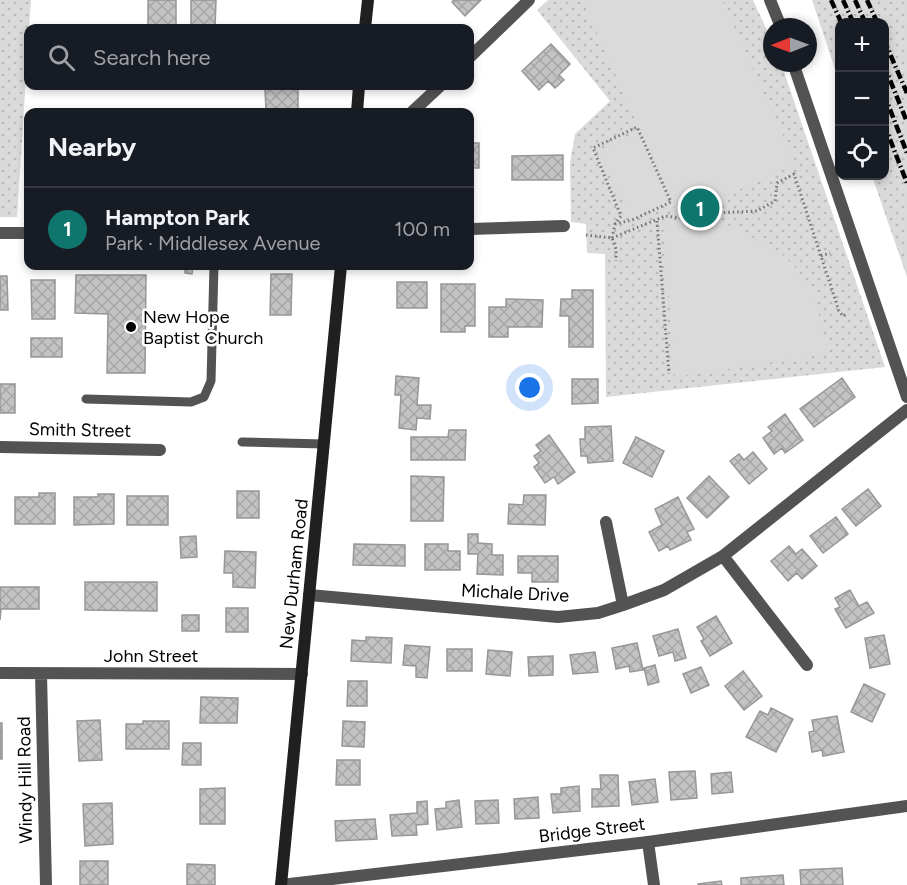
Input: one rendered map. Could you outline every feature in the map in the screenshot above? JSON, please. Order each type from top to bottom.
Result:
[{"type":"main road","points":[[365,24],[368,0]]},
{"type":"main road","points":[[357,108],[359,90]]},
{"type":"main road","name":"New Durham Road","points":[[281,885],[341,270]]},
{"type":"street","points":[[474,53],[529,0]]},
{"type":"street","points":[[770,0],[777,18]]},
{"type":"street","points":[[797,72],[907,397]]},
{"type":"street","points":[[416,108],[436,90]]},
{"type":"street","points":[[474,229],[564,226]]},
{"type":"street","points":[[0,233],[24,233]]},
{"type":"street","name":"Michale Drive","points":[[309,595],[558,617],[598,613],[664,590],[723,556],[907,410]]},
{"type":"street","name":"Smith Street","points":[[0,447],[160,450]]},
{"type":"street","points":[[606,522],[623,605]]},
{"type":"street","points":[[723,556],[807,665]]},
{"type":"street","name":"John Street","points":[[0,673],[302,674]]},
{"type":"street","name":"Windy Hill Road","points":[[41,674],[46,885]]},
{"type":"street","name":"Bridge Street","points":[[281,885],[648,842],[907,806]]},
{"type":"street","points":[[648,842],[654,885]]},
{"type":"lane","points":[[86,399],[191,402],[204,397],[211,381],[214,270]]},
{"type":"lane","points":[[242,442],[324,444]]},
{"type":"path","points":[[615,224],[632,220],[671,202],[637,127],[593,148],[621,216],[615,224],[612,238],[616,249],[616,261]]},
{"type":"path","points":[[586,235],[612,238],[665,216],[689,219],[715,213],[763,209],[775,201],[777,183],[794,174],[839,311],[843,316],[848,314]]},
{"type":"path","points":[[657,221],[669,374]]},
{"type":"path","points":[[821,256],[830,253]]},
{"type":"shaded area","points":[[0,0],[31,0],[29,24],[24,24],[25,90],[17,217],[0,217]]},
{"type":"shaded area","points":[[548,0],[753,0],[763,22],[763,72],[784,72],[885,367],[606,397],[605,254],[587,253],[586,224],[571,222],[570,163],[575,134],[610,101],[537,10]]},
{"type":"shaded area","points":[[582,0],[722,0],[796,164],[679,217]]},
{"type":"shaded area","points":[[812,0],[907,0],[907,277],[873,180],[889,180],[889,18],[835,18],[835,69]]},
{"type":"shaded area","points":[[638,132],[669,200],[631,219],[598,151]]},
{"type":"shaded area","points":[[692,221],[724,223],[779,251],[798,270],[814,294],[828,354],[675,377],[663,225]]},
{"type":"building","points":[[148,0],[176,0],[176,24],[148,24]]},
{"type":"building","points":[[191,0],[216,0],[215,24],[191,24]]},
{"type":"building","points":[[454,0],[481,0],[465,16],[452,2]]},
{"type":"building","points":[[551,44],[570,64],[559,75],[564,80],[555,88],[548,81],[539,90],[522,71]]},
{"type":"building","points":[[265,90],[298,90],[298,108],[266,108]]},
{"type":"building","points":[[474,143],[479,143],[479,168],[474,168]]},
{"type":"building","points":[[563,155],[563,180],[512,180],[512,156]]},
{"type":"building","points":[[185,270],[192,270],[192,274],[185,273]]},
{"type":"building","points":[[271,274],[292,274],[291,315],[270,315]]},
{"type":"building","points":[[76,275],[146,275],[145,373],[107,373],[108,314],[75,313]]},
{"type":"building","points":[[0,276],[7,276],[8,310],[0,310]]},
{"type":"building","points":[[31,280],[55,280],[55,319],[32,319]]},
{"type":"building","points":[[397,282],[427,282],[427,308],[397,308]]},
{"type":"building","points":[[441,284],[475,284],[475,326],[465,326],[465,332],[441,332]]},
{"type":"building","points":[[572,290],[593,290],[593,347],[569,347],[569,316],[560,316],[561,299],[572,299]]},
{"type":"building","points":[[506,299],[543,300],[542,327],[508,327],[508,337],[489,337],[489,307],[506,307]]},
{"type":"building","points":[[31,338],[62,338],[62,357],[31,357]]},
{"type":"building","points":[[396,376],[419,378],[417,405],[431,405],[430,419],[417,418],[416,430],[399,428],[401,395],[395,395]]},
{"type":"building","points":[[842,378],[855,397],[814,427],[800,409]]},
{"type":"building","points":[[572,379],[598,379],[598,403],[572,404]]},
{"type":"building","points":[[0,384],[15,384],[15,413],[0,413]]},
{"type":"building","points":[[785,414],[803,440],[785,453],[782,448],[774,454],[763,438],[772,431],[768,427]]},
{"type":"building","points":[[611,426],[613,461],[588,463],[587,456],[581,456],[580,439],[585,439],[585,427]]},
{"type":"building","points":[[449,430],[466,430],[465,460],[411,460],[411,437],[448,437]]},
{"type":"building","points":[[549,435],[575,472],[558,484],[554,477],[545,483],[534,467],[539,463],[534,456],[541,451],[536,445]]},
{"type":"building","points":[[636,437],[664,451],[652,477],[623,463]]},
{"type":"building","points":[[753,452],[767,469],[749,484],[730,461],[739,454],[744,460]]},
{"type":"building","points":[[411,476],[444,477],[443,521],[411,521]]},
{"type":"building","points":[[709,476],[729,497],[707,518],[687,498]]},
{"type":"building","points":[[868,489],[881,506],[856,526],[842,509]]},
{"type":"building","points":[[237,491],[259,491],[259,518],[237,518]]},
{"type":"building","points":[[39,493],[55,493],[55,524],[15,524],[15,497],[39,497]]},
{"type":"building","points":[[98,494],[114,494],[114,524],[74,525],[74,497],[98,497]]},
{"type":"building","points":[[524,495],[546,495],[545,525],[508,524],[509,504],[523,505]]},
{"type":"building","points":[[127,496],[168,496],[168,525],[127,525]]},
{"type":"building","points":[[678,497],[694,529],[687,532],[691,540],[670,550],[668,546],[659,551],[649,532],[662,525],[655,509]]},
{"type":"building","points":[[836,517],[848,534],[823,553],[810,536]]},
{"type":"building","points":[[468,534],[478,534],[478,543],[492,544],[492,555],[503,555],[503,575],[477,574],[478,554],[468,554]]},
{"type":"building","points":[[196,536],[197,557],[181,558],[180,537]]},
{"type":"building","points":[[354,544],[405,545],[405,566],[353,565]]},
{"type":"building","points":[[425,544],[448,544],[448,551],[460,551],[460,570],[425,570]]},
{"type":"building","points":[[789,546],[796,554],[802,549],[817,566],[802,579],[797,573],[788,581],[771,561]]},
{"type":"building","points":[[225,551],[256,552],[255,588],[233,587],[233,573],[224,573]]},
{"type":"building","points":[[518,556],[558,556],[558,582],[532,582],[532,573],[518,573]]},
{"type":"building","points":[[85,582],[157,582],[157,611],[85,610]]},
{"type":"building","points":[[0,587],[39,587],[39,609],[1,609],[0,620]]},
{"type":"building","points":[[850,590],[859,606],[867,602],[874,613],[846,628],[835,609],[840,607],[835,598]]},
{"type":"building","points":[[226,608],[248,608],[248,632],[226,632]]},
{"type":"building","points":[[182,615],[199,615],[199,631],[182,631]]},
{"type":"building","points":[[716,616],[732,643],[710,656],[701,641],[704,639],[697,627]]},
{"type":"building","points":[[678,629],[686,658],[675,661],[673,652],[659,656],[653,636]]},
{"type":"building","points":[[884,635],[890,664],[870,668],[865,638]]},
{"type":"building","points":[[366,637],[392,638],[391,663],[351,661],[352,640],[366,641]]},
{"type":"building","points":[[637,643],[643,670],[630,672],[629,666],[616,669],[612,648]]},
{"type":"building","points":[[405,645],[430,647],[427,678],[416,677],[416,666],[403,665]]},
{"type":"building","points":[[447,649],[472,649],[472,671],[447,671]]},
{"type":"building","points":[[488,650],[512,652],[510,676],[486,674]]},
{"type":"building","points":[[595,652],[598,672],[573,674],[570,655]]},
{"type":"building","points":[[553,656],[553,675],[529,676],[528,657]]},
{"type":"building","points":[[655,665],[659,682],[648,685],[644,668]]},
{"type":"building","points":[[701,667],[709,685],[691,693],[683,674]]},
{"type":"building","points":[[743,671],[762,696],[744,710],[725,686]]},
{"type":"building","points":[[348,681],[367,681],[367,706],[347,706]]},
{"type":"building","points":[[864,684],[885,694],[872,722],[851,712]]},
{"type":"building","points":[[201,697],[238,698],[237,723],[200,723]]},
{"type":"building","points":[[771,708],[793,719],[776,752],[746,737],[760,711],[768,715]]},
{"type":"building","points":[[837,716],[844,752],[823,756],[822,750],[812,752],[809,732],[814,731],[812,720]]},
{"type":"building","points":[[100,720],[102,760],[79,761],[77,721]]},
{"type":"building","points":[[143,721],[169,721],[169,749],[126,749],[126,724],[143,724]]},
{"type":"building","points":[[343,721],[365,722],[364,747],[342,746]]},
{"type":"building","points":[[0,723],[2,723],[2,759],[0,759]]},
{"type":"building","points":[[183,743],[201,743],[201,765],[182,765]]},
{"type":"building","points":[[337,760],[360,760],[360,785],[336,785]]},
{"type":"building","points":[[695,771],[697,798],[671,800],[669,772]]},
{"type":"building","points":[[731,772],[733,792],[712,794],[711,774]]},
{"type":"building","points":[[600,775],[618,775],[619,806],[592,807],[592,789],[601,789]]},
{"type":"building","points":[[655,779],[658,802],[632,805],[629,782]]},
{"type":"building","points":[[579,786],[580,811],[553,813],[551,794],[561,794],[561,788]]},
{"type":"building","points":[[225,788],[225,824],[200,824],[200,789]]},
{"type":"building","points":[[538,797],[539,818],[515,819],[514,799]]},
{"type":"building","points":[[459,800],[462,827],[437,830],[435,809],[446,808],[446,802]]},
{"type":"building","points":[[498,800],[499,823],[476,824],[475,801]]},
{"type":"building","points":[[427,801],[428,824],[416,825],[417,835],[392,836],[390,815],[417,813],[417,802]]},
{"type":"building","points":[[112,803],[113,844],[85,846],[83,804]]},
{"type":"building","points":[[375,819],[377,839],[336,841],[335,821]]},
{"type":"building","points":[[80,861],[108,861],[108,885],[80,885]]},
{"type":"building","points":[[187,864],[215,865],[215,885],[187,885]]},
{"type":"building","points":[[842,868],[843,885],[801,885],[800,870]]},
{"type":"building","points":[[783,875],[784,885],[741,885],[741,878]]},
{"type":"building","points":[[721,881],[722,885],[698,885],[698,884]]},
{"type":"railway","points":[[831,0],[839,18]]},
{"type":"railway","points":[[843,0],[851,18]]},
{"type":"railway","points":[[855,0],[863,18]]},
{"type":"railway","points":[[867,0],[875,18]]},
{"type":"railway","points":[[889,52],[907,93]]},
{"type":"railway","points":[[887,72],[907,122]]},
{"type":"railway","points":[[889,107],[907,153]]},
{"type":"railway","points":[[885,126],[907,183]]},
{"type":"place","name":"Hampton Park","points":[[700,208]]},
{"type":"place","name":"New Hope Baptist Church","points":[[131,327]]}]
